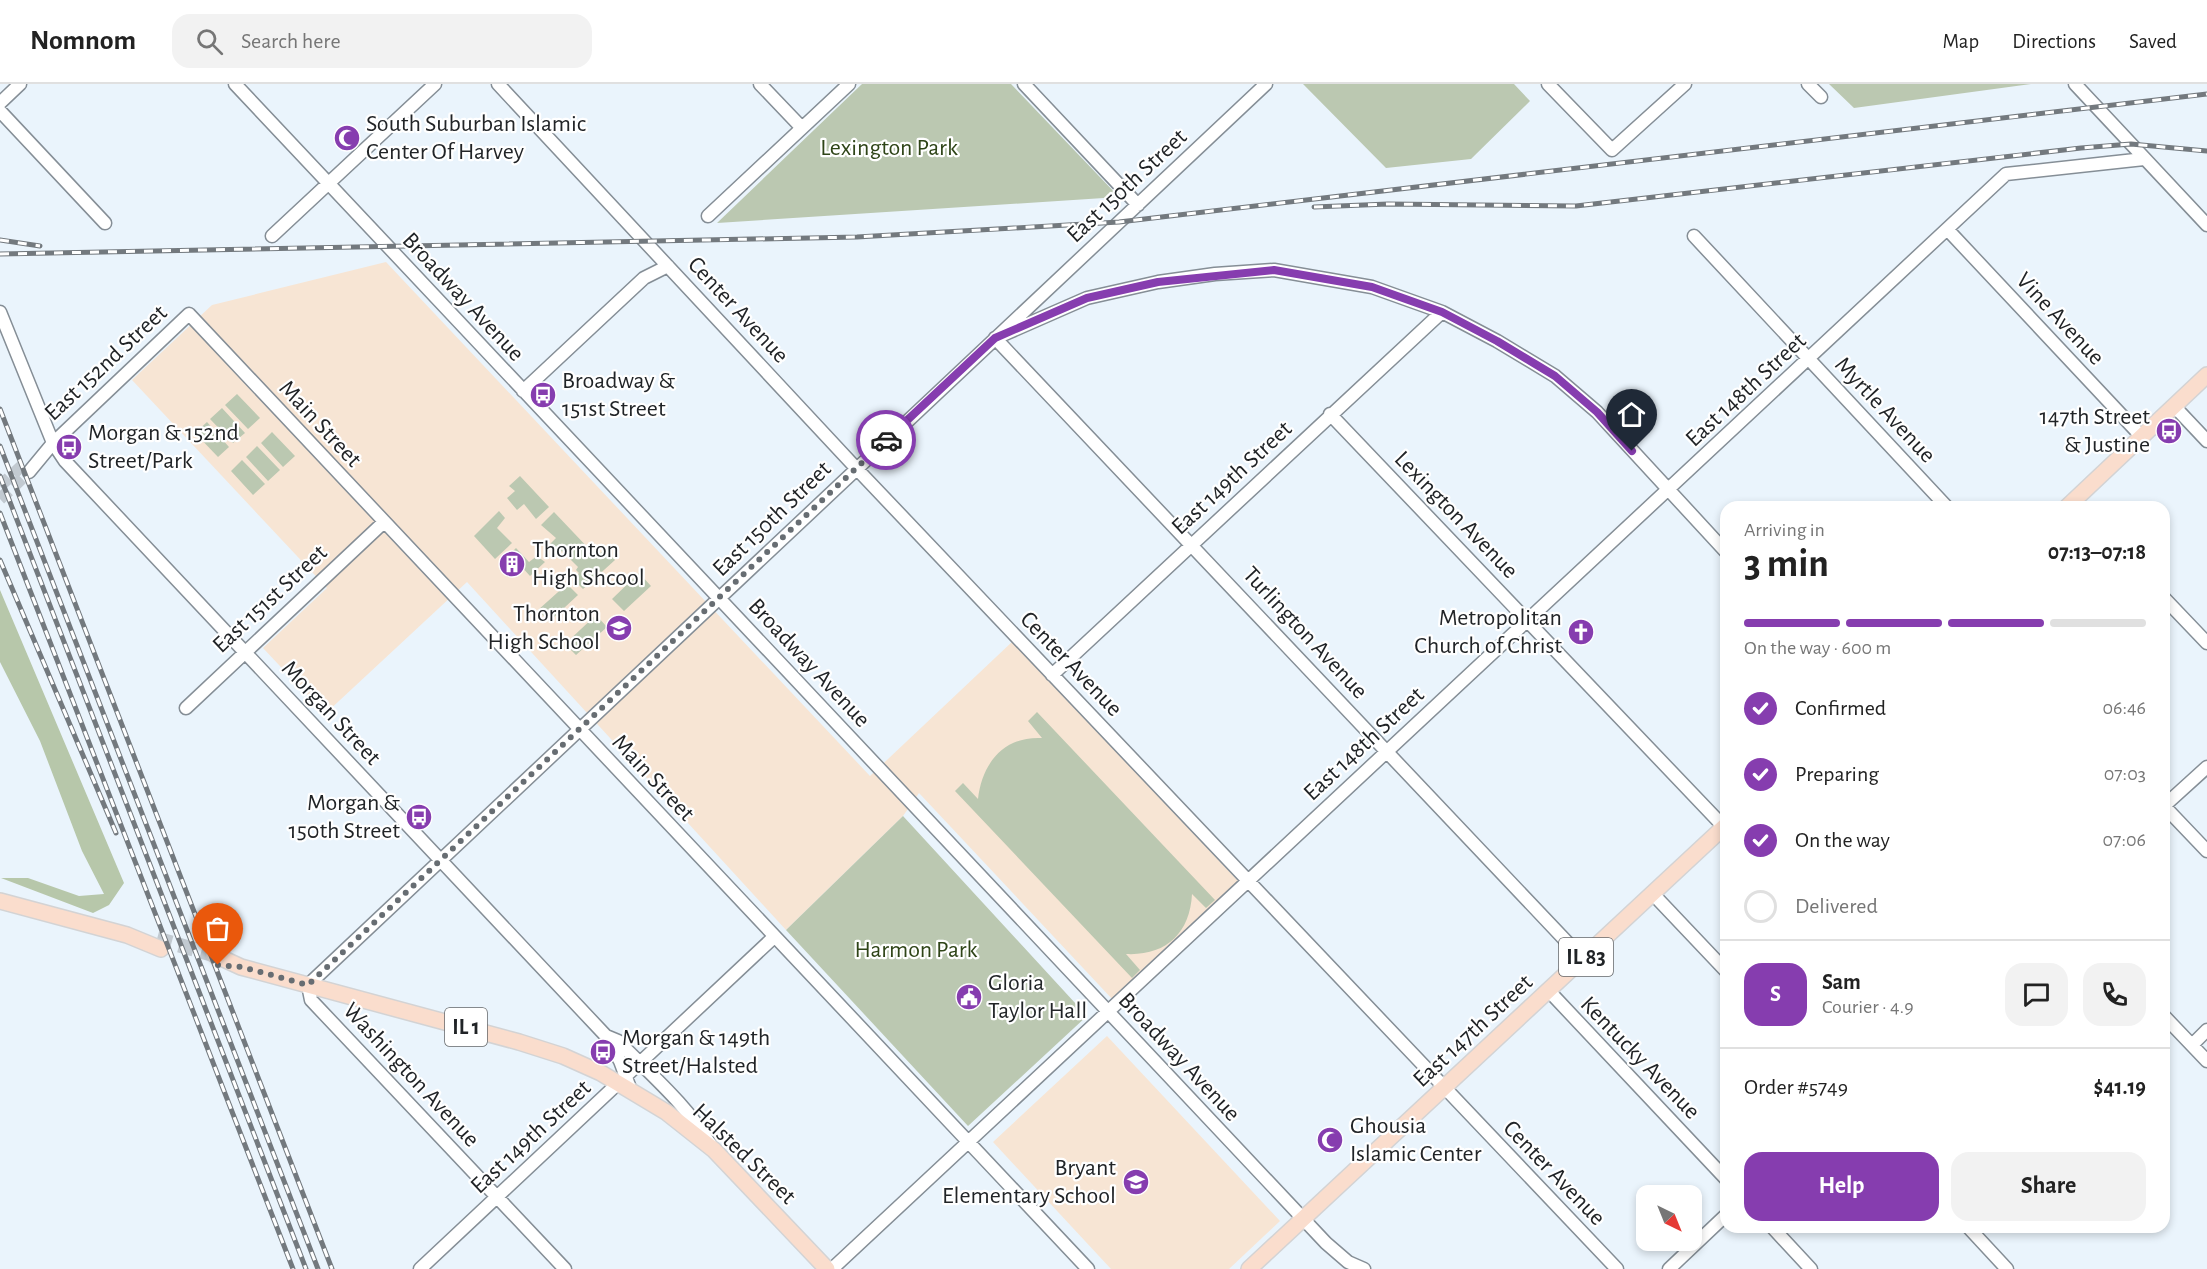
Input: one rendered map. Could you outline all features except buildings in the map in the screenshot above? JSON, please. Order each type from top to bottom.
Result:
[{"type":"main road","points":[[2077,501],[2207,375]]},
{"type":"main road","name":"East 147th Street","points":[[1250,1269],[1720,832]]},
{"type":"main road","points":[[0,901],[159,944]]},
{"type":"main road","name":"Halsted Street","points":[[217,960],[551,1052],[625,1083],[679,1121],[714,1150],[827,1269]]},
{"type":"street","points":[[0,103],[20,84]]},
{"type":"street","name":"Broadway Avenue","points":[[235,84],[1303,1219],[1348,1262],[1364,1269]]},
{"type":"street","points":[[272,236],[435,84]]},
{"type":"street","name":"Center Avenue","points":[[498,84],[856,468],[1617,1269]]},
{"type":"street","points":[[760,84],[802,128]]},
{"type":"street","points":[[708,216],[849,84]]},
{"type":"street","points":[[1024,84],[1138,205]]},
{"type":"street","name":"East 150th Street","points":[[308,985],[1266,84]]},
{"type":"street","points":[[1548,84],[1612,150],[1684,84]]},
{"type":"street","points":[[1808,84],[1821,97]]},
{"type":"street","points":[[2074,84],[2207,225]]},
{"type":"street","points":[[0,111],[105,223]]},
{"type":"street","name":"East 148th Street","points":[[832,1269],[1387,750],[1669,491],[2006,174],[2144,159]]},
{"type":"street","name":"Vine Avenue","points":[[1947,229],[2142,437]]},
{"type":"street","name":"Myrtle Avenue","points":[[1694,236],[1941,501]]},
{"type":"street","points":[[523,391],[644,278],[668,266]]},
{"type":"street","points":[[995,338],[1087,298],[1158,282],[1274,270],[1372,287],[1442,312],[1497,341],[1555,376],[1597,412],[1720,546]]},
{"type":"street","name":"Morgan Street","points":[[0,312],[53,443],[65,461],[606,1036],[625,1083]]},
{"type":"street","name":"East 149th Street","points":[[1052,675],[1442,312]]},
{"type":"street","name":"East 152nd Street","points":[[28,467],[189,314]]},
{"type":"street","name":"Main Street","points":[[189,314],[1088,1269]]},
{"type":"street","name":"Turlington Avenue","points":[[995,338],[1193,544],[1583,959]]},
{"type":"street","points":[[2174,406],[2207,441]]},
{"type":"street","name":"Lexington Avenue","points":[[1330,414],[1720,820]]},
{"type":"street","name":"East 151st Street","points":[[186,708],[384,522]]},
{"type":"street","points":[[2170,604],[2207,643]]},
{"type":"street","points":[[2170,801],[2207,767]]},
{"type":"street","points":[[2170,811],[2207,851]]},
{"type":"street","points":[[1653,894],[1720,965]]},
{"type":"street","name":"East 149th Street","points":[[420,1269],[625,1083],[640,1063],[774,937]]},
{"type":"street","name":"Washington Avenue","points":[[308,985],[311,1000],[565,1269]]},
{"type":"street","name":"Kentucky Avenue","points":[[1549,992],[1720,1173]]},
{"type":"street","points":[[2170,1022],[2207,1061]]},
{"type":"street","points":[[2192,1045],[2207,1030]]},
{"type":"street","name":"Morgan Street","points":[[606,1036],[618,1041],[694,1119],[714,1150]]},
{"type":"street","points":[[1669,1269],[1720,1221]]},
{"type":"street","points":[[1778,1233],[1811,1269]]},
{"type":"street","points":[[1974,1233],[2007,1269]]},
{"type":"shaded area","name":"Thornton High School","points":[[386,262],[870,776],[1013,641],[1240,883],[1114,1001],[919,793],[903,816],[786,930],[467,582],[325,714],[263,648],[327,588],[132,380],[212,305]]},
{"type":"shaded area","name":"Bryant Elementary School","points":[[1107,1036],[1280,1221],[1229,1269],[1111,1269],[993,1142]]},
{"type":"green space","name":"Lexington Park","points":[[862,84],[1011,84],[1119,197],[717,223]]},
{"type":"green space","points":[[1303,84],[1514,84],[1530,101],[1471,159],[1386,168]]},
{"type":"green space","points":[[1829,84],[2031,84],[1854,108]]},
{"type":"green space","points":[[237,394],[260,418],[248,429],[225,405]]},
{"type":"green space","points":[[222,408],[245,433],[233,443],[210,419]]},
{"type":"green space","points":[[207,422],[229,447],[218,457],[195,433]]},
{"type":"green space","points":[[272,432],[295,456],[283,467],[261,443]]},
{"type":"green space","points":[[257,446],[280,470],[268,481],[246,457]]},
{"type":"green space","points":[[242,460],[265,484],[253,495],[231,471]]},
{"type":"green space","points":[[520,476],[549,507],[536,519],[524,504],[517,510],[507,498],[515,491],[509,486]]},
{"type":"green space","points":[[499,511],[505,518],[497,528],[512,543],[495,559],[474,536]]},
{"type":"green space","points":[[554,512],[592,552],[595,550],[599,554],[605,549],[615,560],[583,589],[573,579],[579,573],[576,570],[578,567],[562,551],[559,553],[550,544],[556,538],[541,525]]},
{"type":"green space","points":[[516,548],[529,562],[537,556],[545,562],[530,576],[510,554]]},
{"type":"green space","points":[[639,573],[651,586],[624,611],[612,599]]},
{"type":"green space","points":[[567,584],[578,595],[549,622],[538,610]]},
{"type":"green space","points":[[0,590],[124,883],[109,905],[93,913],[1,878],[28,878],[79,896],[104,894],[82,851],[40,741],[0,662]]},
{"type":"green space","points":[[596,615],[607,627],[576,655],[565,644]]},
{"type":"green space","points":[[1037,712],[1215,900],[1206,908],[1192,894],[1186,921],[1173,940],[1152,951],[1126,954],[1140,970],[1132,978],[955,791],[963,783],[978,799],[984,774],[997,754],[1017,742],[1042,738],[1028,721]]},
{"type":"green space","name":"Harmon Park","points":[[903,816],[1087,1016],[968,1126],[786,930]]},
{"type":"tunnel","points":[[0,486],[26,462]]},
{"type":"tunnel","points":[[0,499],[29,472]]},
{"type":"tunnel","points":[[157,939],[215,955]]},
{"type":"railway","points":[[0,254],[857,237],[1119,222],[2207,94]]},
{"type":"railway","points":[[1314,207],[1388,204],[1576,206],[2081,148],[2131,144],[2207,151]]},
{"type":"railway","points":[[0,240],[40,246]]},
{"type":"railway","points":[[0,409],[332,1269]]},
{"type":"railway","points":[[0,446],[318,1269]]},
{"type":"railway","points":[[0,476],[306,1269]]},
{"type":"railway","points":[[0,513],[293,1269]]},
{"type":"railway","points":[[0,560],[116,833]]},
{"type":"way so far","points":[[218,965],[242,967],[308,985],[720,599],[886,440]]},
{"type":"place","name":"South Suburban Islamic Center Of Harvey","points":[[347,138]]},
{"type":"place","name":"Broadway & 151st Street","points":[[543,395]]},
{"type":"place","name":"147th Street & Justine","points":[[2169,431]]},
{"type":"place","name":"Morgan & 152nd Street/Park","points":[[69,447]]},
{"type":"place","name":"Thornton High Shcool","points":[[512,564]]},
{"type":"place","name":"Thornton High School","points":[[619,628]]},
{"type":"place","name":"Metropolitan Church of Christ","points":[[1581,632]]},
{"type":"place","name":"Morgan & 150th Street","points":[[419,817]]},
{"type":"place","name":"Gloria Taylor Hall","points":[[969,997]]},
{"type":"place","name":"Morgan & 149th Street/Halsted","points":[[603,1052]]},
{"type":"place","name":"Ghousia Islamic Center","points":[[1330,1140]]},
{"type":"place","name":"Bryant Elementary School","points":[[1136,1182]]},
{"type":"route","points":[[886,440],[995,338],[1087,298],[1158,282],[1215,274],[1274,270],[1372,287],[1442,312],[1497,341],[1555,376],[1597,412],[1632,451]]}]
